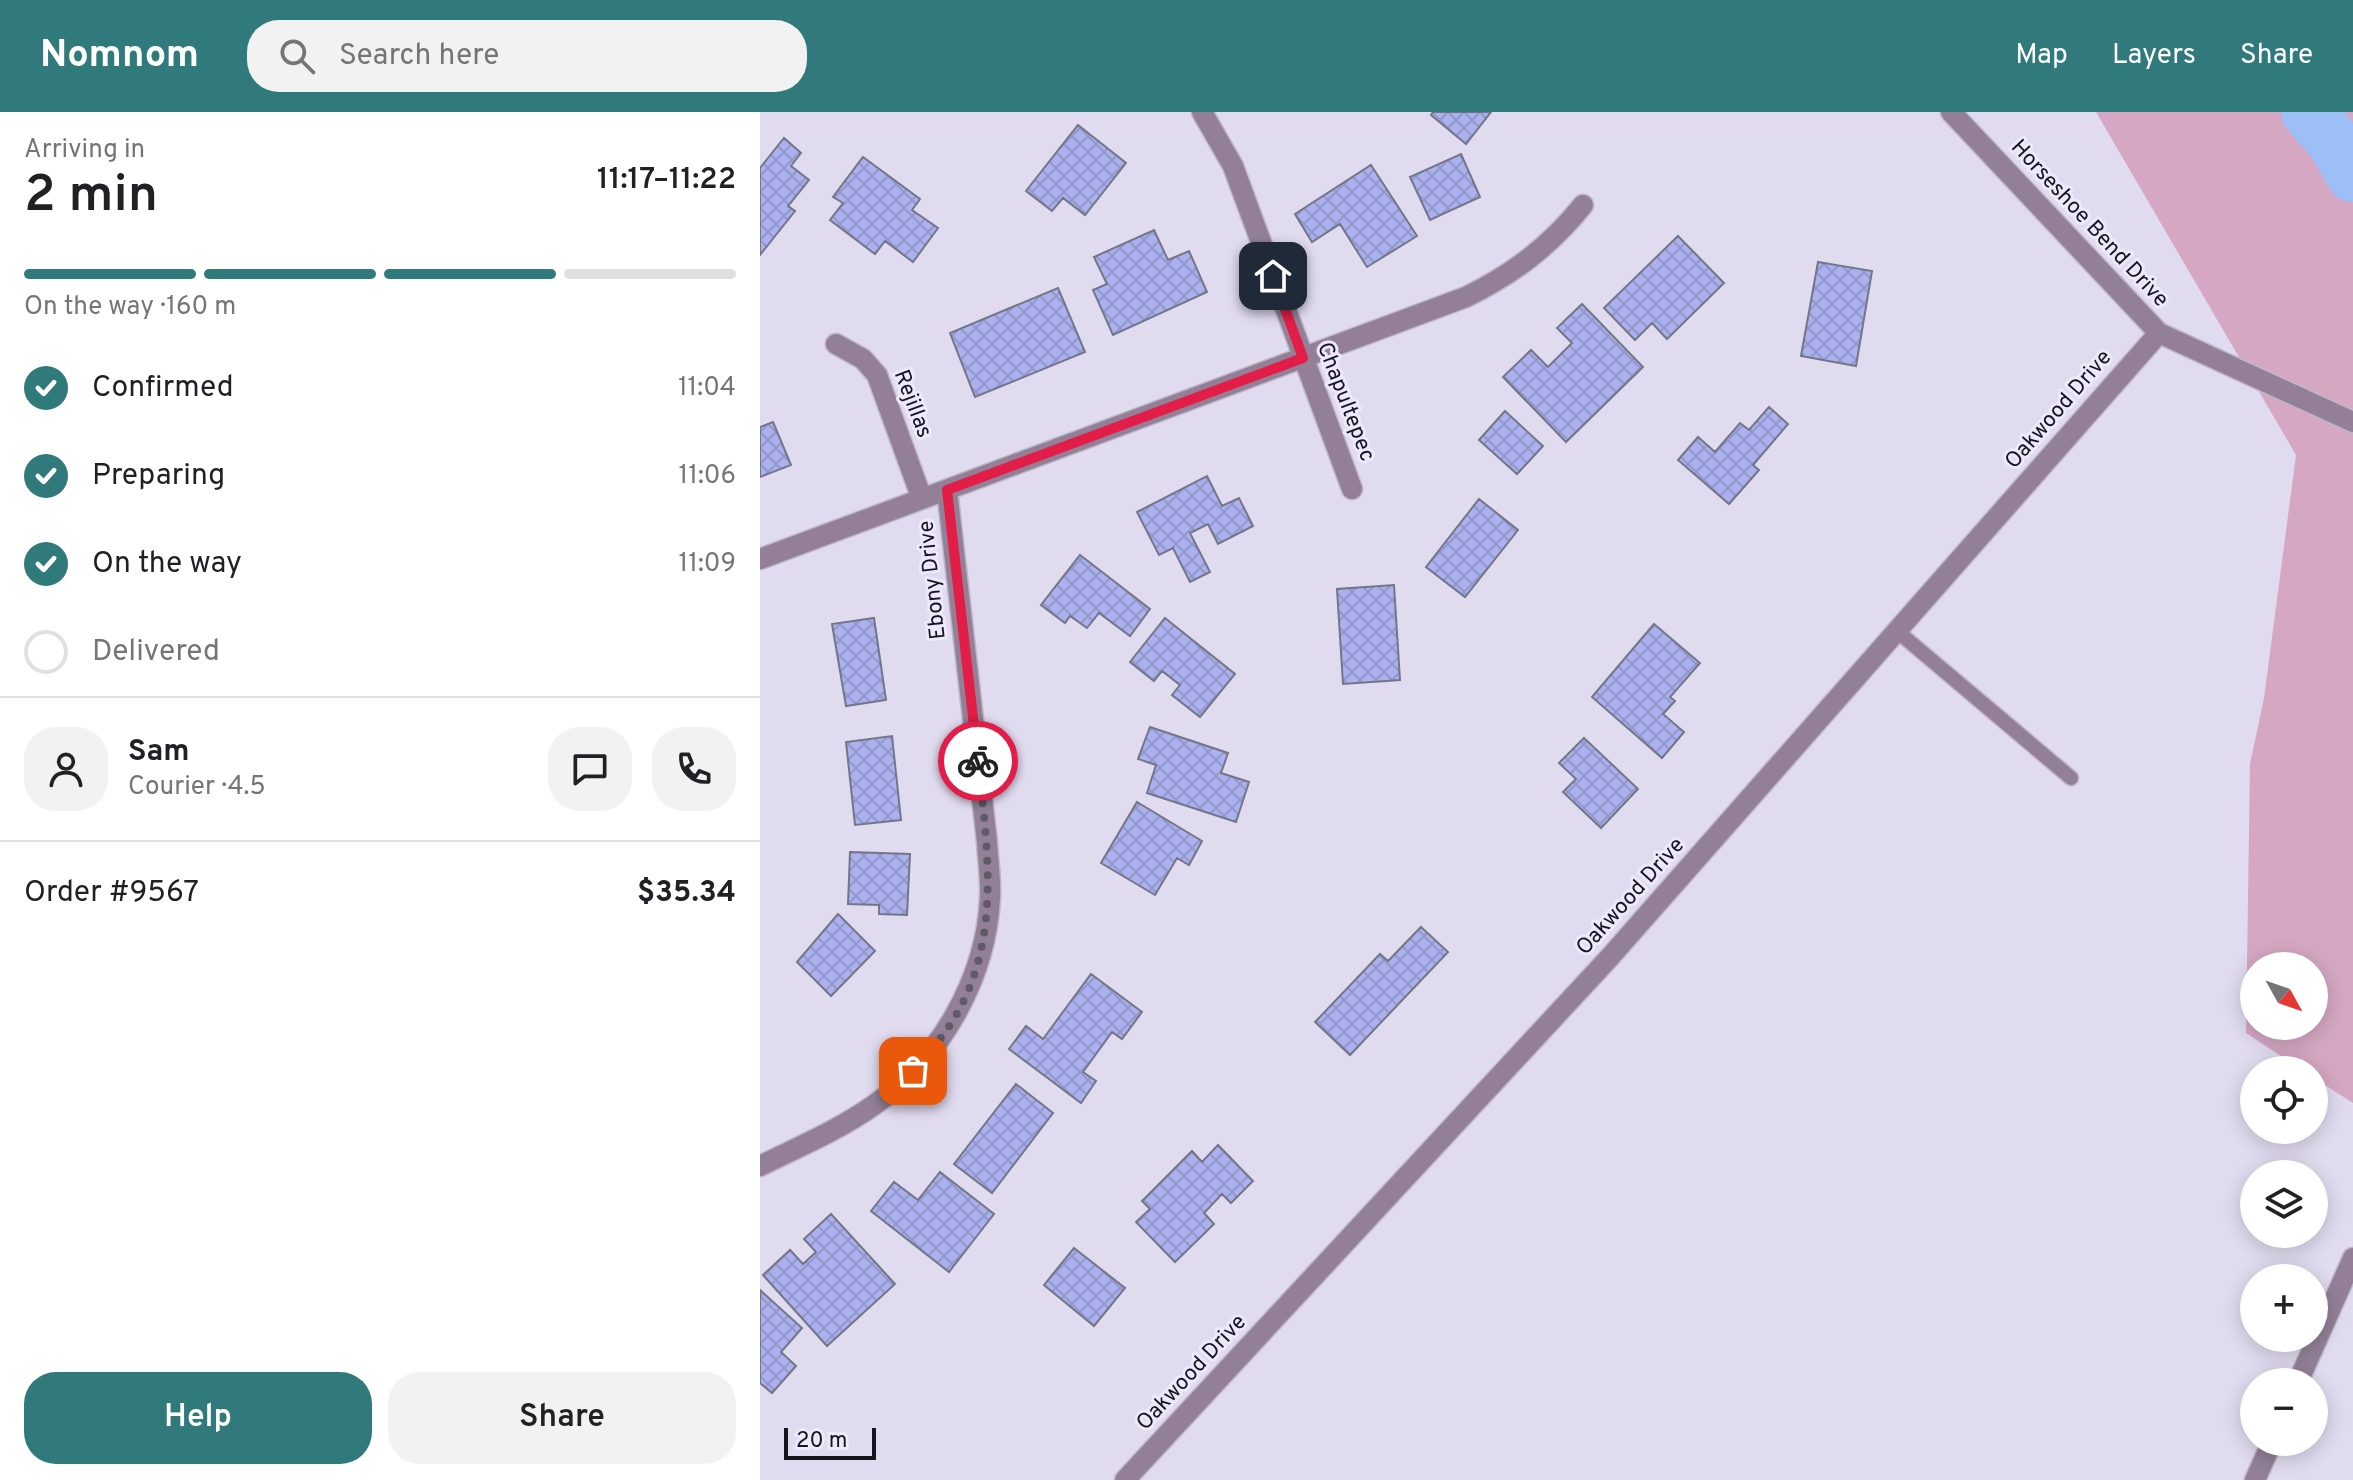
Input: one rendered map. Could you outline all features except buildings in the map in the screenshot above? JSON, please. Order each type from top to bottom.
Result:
[{"type":"street","name":"Chapultepec","points":[[1202,112],[1233,166],[1352,489]]},
{"type":"street","name":"Horseshoe Bend Drive","points":[[1951,112],[2159,333]]},
{"type":"street","name":"Ebony Drive","points":[[760,1166],[850,1120],[875,1104],[913,1071],[948,1028],[981,952],[990,898],[987,842],[947,490],[1493,284],[1543,249],[1583,205]]},
{"type":"street","points":[[2159,333],[2353,422]]},
{"type":"street","name":"Oakwood Drive","points":[[1125,1480],[1610,957],[2159,333]]},
{"type":"street","name":"Rejillas","points":[[836,344],[863,359],[877,375],[922,499]]},
{"type":"street","points":[[760,559],[947,490]]},
{"type":"street","points":[[2304,1368],[2353,1258]]},
{"type":"street","points":[[2255,1480],[2266,1456]]},
{"type":"lane","points":[[1897,631],[2071,778]]},
{"type":"shaded area","points":[[2096,112],[2353,112],[2353,1103],[2328,1087],[2328,1056],[2281,1056],[2257,1040],[2328,1040],[2328,952],[2247,952],[2250,764],[2264,698],[2296,455]]},
{"type":"waterway","points":[[2308,112],[2334,142],[2353,175]]},
{"type":"way so far","points":[[913,1071],[948,1028],[981,952],[990,898],[978,761]]},
{"type":"route","points":[[978,761],[947,490],[1303,358],[1273,276]]}]
